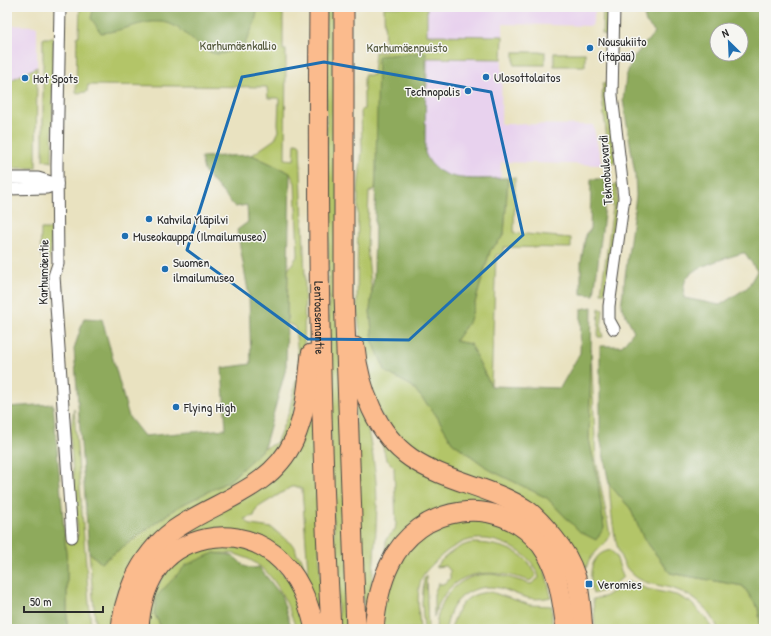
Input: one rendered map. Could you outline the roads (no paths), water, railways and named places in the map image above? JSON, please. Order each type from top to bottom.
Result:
[{"type":"highway","name":"Lentoasemantie","points":[[319,7],[319,303],[327,553],[332,629]]},
{"type":"highway","name":"Lentoasemantie","points":[[344,7],[344,295],[356,629]]},
{"type":"highway","points":[[344,295],[363,388],[370,405],[389,438],[409,457],[433,472],[506,500],[526,510],[544,525],[563,549],[576,575],[582,629]]},
{"type":"highway","points":[[121,629],[129,592],[137,574],[148,556],[162,540],[190,520],[260,482],[277,464],[294,441],[303,410],[319,303]]},
{"type":"highway","points":[[374,629],[376,607],[383,581],[390,563],[398,551],[422,526],[436,519],[466,511],[482,511],[498,514],[513,520],[541,545],[549,558],[561,598],[566,629]]},
{"type":"highway","points":[[139,629],[143,600],[149,584],[166,560],[192,543],[221,536],[237,537],[253,541],[280,560],[291,572],[308,603],[315,629]]},
{"type":"highway","points":[[558,629],[561,598]]},
{"type":"street","name":"Karhumäentie","points":[[60,7],[57,184],[58,264],[54,276],[72,537]]},
{"type":"street","name":"Teknobulevardi","points":[[614,7],[612,95],[624,198],[610,306],[609,320],[614,329]]},
{"type":"street","points":[[7,178],[38,178],[57,184]]},
{"type":"street","points":[[7,189],[47,188],[57,184]]},
{"type":"place","name":"Nousukiito (itäpää)","points":[[590,48]]},
{"type":"place","name":"Ulosottolaitos","points":[[486,77]]},
{"type":"place","name":"Hot Spots","points":[[25,78]]},
{"type":"place","name":"Technopolis","points":[[468,91]]},
{"type":"place","name":"Kahvila Yläpilvi","points":[[149,219]]},
{"type":"place","name":"Museokauppa (Ilmailumuseo)","points":[[125,236]]},
{"type":"place","name":"Suomen ilmailumuseo","points":[[165,269]]},
{"type":"place","name":"Flying High","points":[[176,407]]},
{"type":"place","name":"Veromies","points":[[589,584]]},
{"type":"park label","name":"Karhumäenkallio","points":[[238,45]]},
{"type":"park label","name":"Karhumäenpuisto","points":[[407,47]]}]
